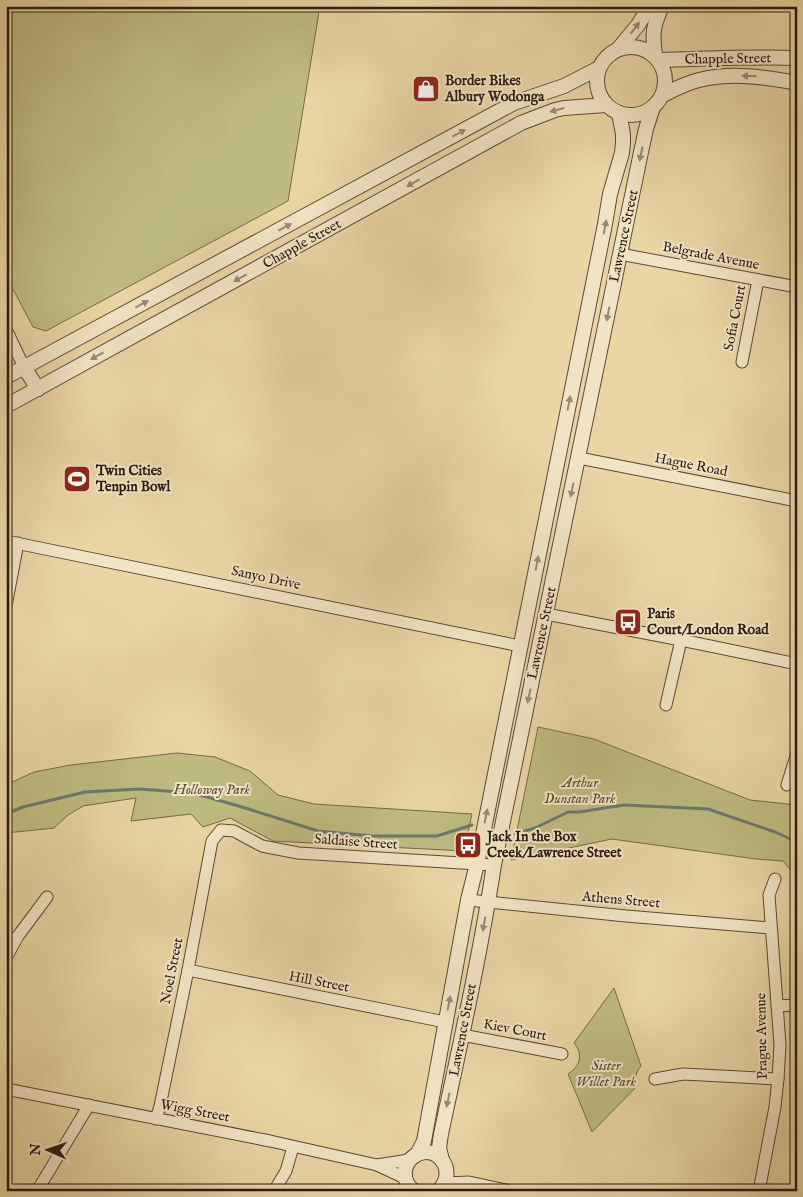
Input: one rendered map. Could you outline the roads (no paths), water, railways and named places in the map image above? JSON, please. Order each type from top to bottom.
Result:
[{"type":"street","points":[[619,48],[638,25],[650,6]]},
{"type":"street","points":[[657,58],[641,47],[626,46],[611,53],[599,68],[597,79],[598,90],[606,106],[619,113],[637,115],[653,107],[663,95],[666,77],[657,58],[653,39],[656,20],[662,6]]},
{"type":"street","name":"Chapple Street","points":[[657,58],[797,58]]},
{"type":"street","name":"Chapple Street","points":[[6,377],[514,103],[564,86],[599,68]]},
{"type":"street","name":"Chapple Street","points":[[663,95],[686,84],[708,78],[760,76],[797,83]]},
{"type":"street","name":"Chapple Street","points":[[6,406],[521,123],[555,110],[574,107],[606,106]]},
{"type":"street","name":"Lawrence Street","points":[[441,1187],[447,1176],[439,1148],[441,1134],[538,650],[646,130],[653,107]]},
{"type":"street","name":"Lawrence Street","points":[[410,1187],[404,1172],[406,1166],[424,1141],[468,900],[477,864],[610,194],[622,153],[623,134],[619,113]]},
{"type":"street","points":[[600,251],[620,254]]},
{"type":"street","name":"Belgrade Avenue","points":[[620,254],[797,287]]},
{"type":"street","name":"Sofia Court","points":[[742,362],[758,280]]},
{"type":"street","points":[[6,329],[24,367],[38,389]]},
{"type":"street","name":"Hague Road","points":[[579,458],[797,501]]},
{"type":"street","name":"Sanyo Drive","points":[[6,541],[520,646]]},
{"type":"street","points":[[6,606],[18,543]]},
{"type":"street","points":[[528,610],[797,664]]},
{"type":"street","points":[[666,704],[681,640]]},
{"type":"street","points":[[520,646],[538,650]]},
{"type":"street","points":[[787,785],[797,753]]},
{"type":"street","name":"Saldaise Street","points":[[220,830],[234,831],[262,846],[298,853],[494,865]]},
{"type":"street","name":"Noel Street","points":[[156,1119],[188,970],[212,841],[220,830]]},
{"type":"street","name":"Prague Avenue","points":[[759,1191],[775,1107],[780,1045],[769,895],[775,879]]},
{"type":"street","points":[[6,958],[18,936],[47,897]]},
{"type":"street","name":"Athens Street","points":[[468,900],[771,928]]},
{"type":"street","name":"Hill Street","points":[[188,970],[445,1022]]},
{"type":"street","points":[[777,1006],[797,1005]]},
{"type":"street","name":"Kiev Court","points":[[462,1035],[562,1054]]},
{"type":"street","points":[[654,1080],[683,1074],[778,1079]]},
{"type":"street","name":"Wigg Street","points":[[6,1089],[377,1164],[414,1157]]},
{"type":"street","points":[[37,1191],[89,1105]]},
{"type":"street","points":[[274,1191],[286,1171],[293,1147]]},
{"type":"street","points":[[414,1157],[425,1152],[437,1155],[444,1164],[469,1182]]},
{"type":"street","name":"Wigg Street","points":[[377,1164],[410,1187]]},
{"type":"street","points":[[441,1187],[469,1182],[510,1191]]},
{"type":"waterway","points":[[6,814],[23,807],[85,792],[139,789],[193,793],[318,831],[372,836],[437,836],[472,825]]},
{"type":"waterway","points":[[515,834],[535,828],[568,812],[624,805],[708,809],[775,832],[797,842]]},
{"type":"place","name":"Border Bikes Albury Wodonga","points":[[426,89]]},
{"type":"place","name":"Twin Cities Tenpin Bowl","points":[[77,479]]},
{"type":"place","name":"Paris Court/London Road","points":[[628,622]]},
{"type":"place","name":"Jack In the Box Creek/Lawrence Street","points":[[468,845]]},
{"type":"park label","name":"Holloway Park","points":[[212,790]]},
{"type":"park label","name":"Arthur Dunstan Park","points":[[580,792]]},
{"type":"park label","name":"Sister Willet Park","points":[[606,1074]]}]
